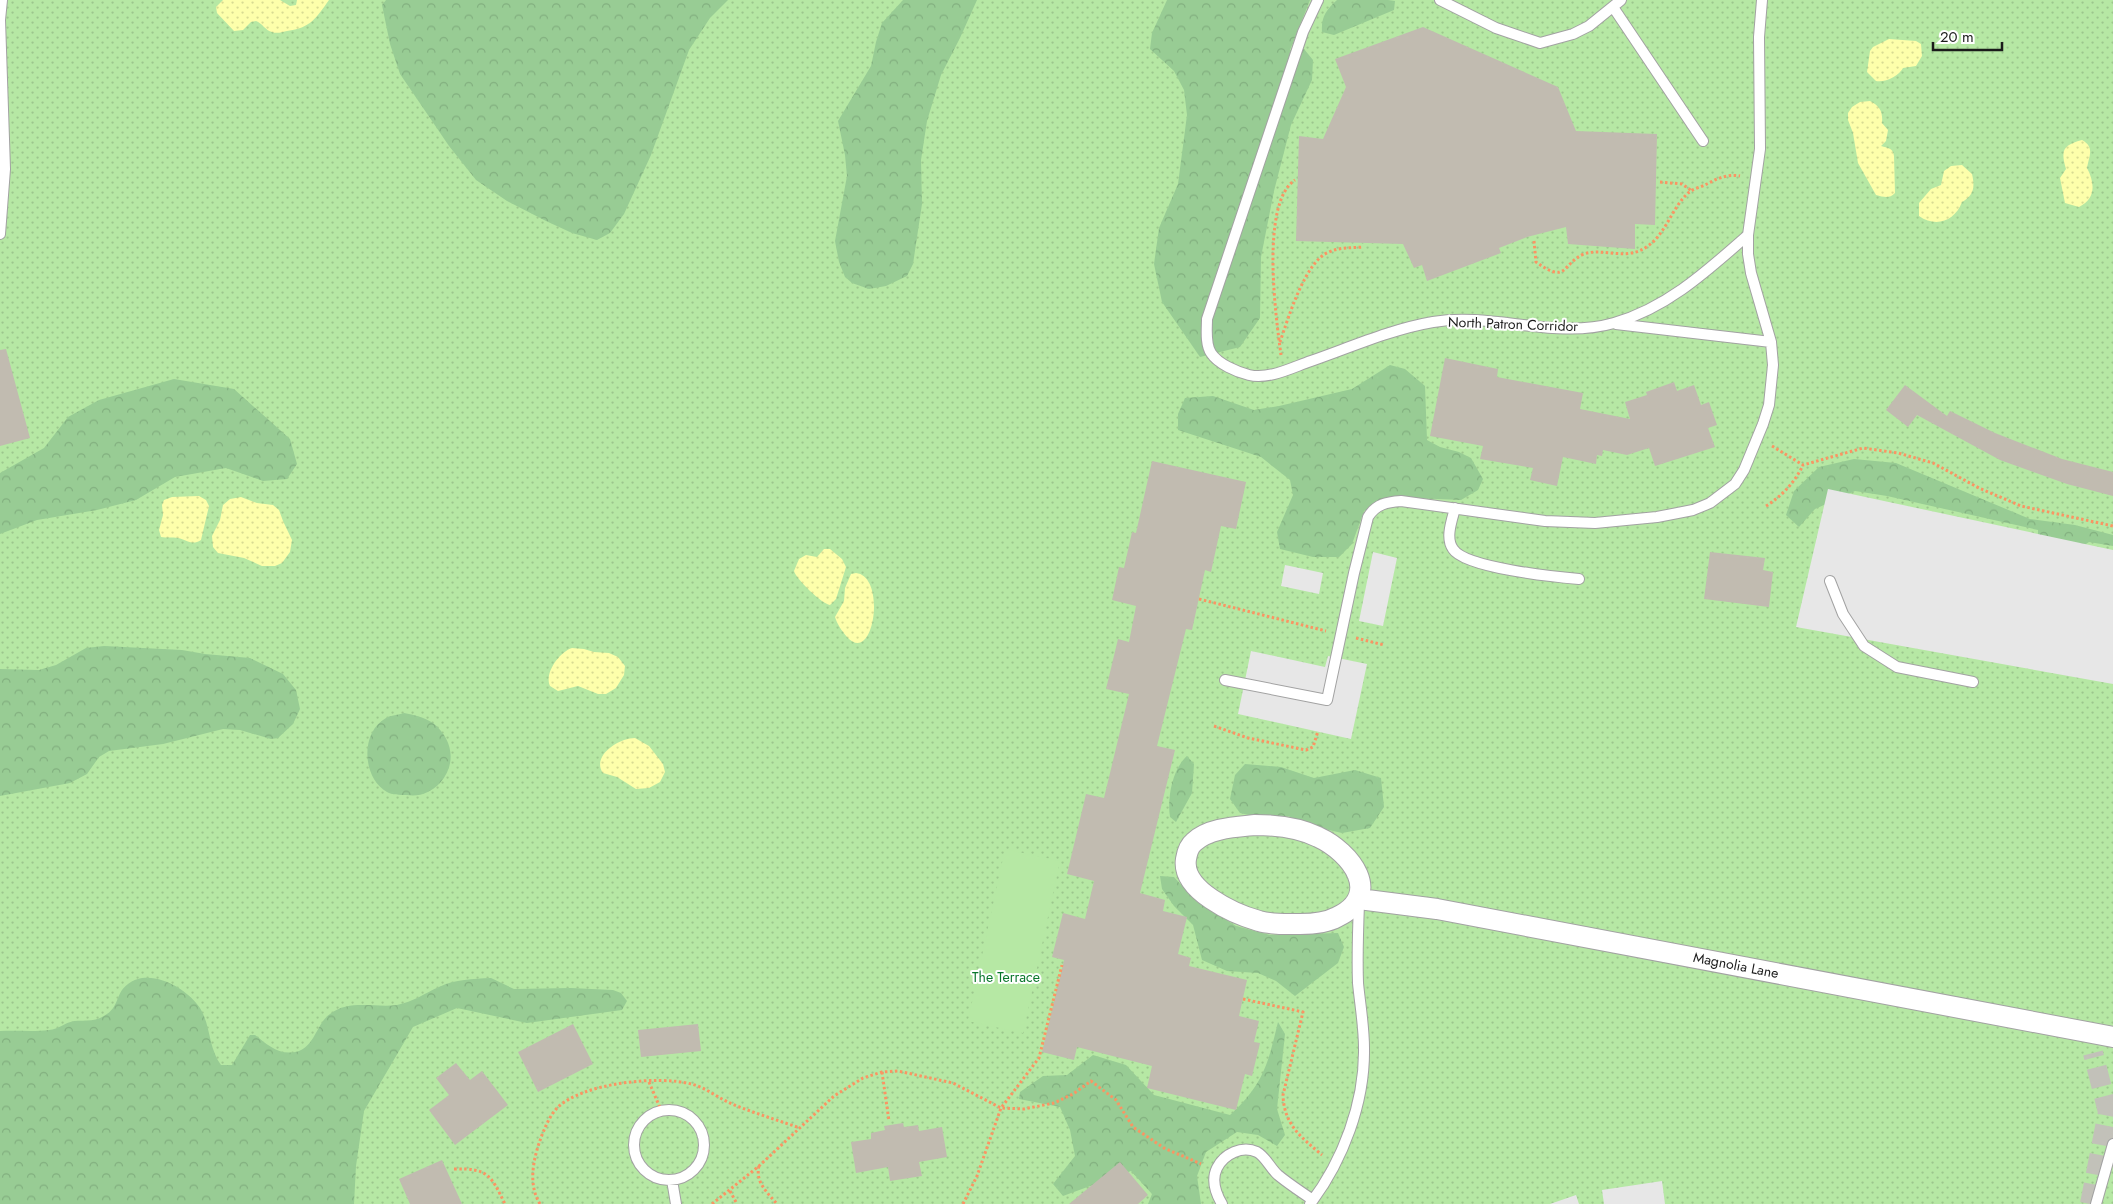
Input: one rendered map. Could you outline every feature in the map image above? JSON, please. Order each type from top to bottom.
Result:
[{"type":"street","points":[[1255,825],[1295,828],[1320,837],[1346,856],[1357,873],[1360,883],[1359,899],[1351,909],[1342,915],[1323,922],[1287,924],[1260,922],[1208,897],[1196,886],[1186,871],[1186,856],[1194,842],[1203,836],[1222,830],[1255,825]]},
{"type":"street","name":"Magnolia Lane","points":[[1359,899],[1437,909],[2113,1037]]},
{"type":"lane","points":[[0,234],[6,170],[0,20],[2,0]]},
{"type":"lane","name":"North Patron Corridor","points":[[1318,0],[1299,44],[1207,319],[1208,343],[1211,353],[1224,365],[1250,375],[1259,376],[1284,371],[1388,334],[1434,322],[1462,320],[1552,328],[1613,323],[1655,307],[1675,295],[1712,267],[1748,235]]},
{"type":"lane","points":[[1440,0],[1496,28],[1540,43],[1573,34],[1589,26],[1617,4],[1702,141]]},
{"type":"lane","points":[[1225,680],[1327,700],[1368,517],[1373,509],[1382,504],[1401,500],[1571,523],[1619,521],[1693,510],[1717,499],[1735,484],[1758,438],[1769,405],[1773,365],[1772,342],[1751,273],[1748,254],[1748,235],[1760,150],[1759,37],[1762,0]]},
{"type":"lane","points":[[1613,323],[1772,342]]},
{"type":"lane","points":[[1454,508],[1449,540],[1456,553],[1485,564],[1540,576],[1580,579]]},
{"type":"lane","points":[[1830,581],[1843,614],[1864,646],[1897,667],[1973,682]]},
{"type":"lane","points":[[1222,1204],[1214,1184],[1214,1174],[1220,1163],[1237,1150],[1257,1152],[1276,1173],[1311,1202],[1334,1165],[1348,1133],[1359,1100],[1363,1073],[1364,1047],[1358,981],[1359,899]]},
{"type":"lane","points":[[672,1109],[684,1112],[700,1128],[704,1140],[704,1151],[700,1162],[693,1171],[683,1178],[672,1180],[660,1179],[649,1175],[635,1156],[634,1144],[641,1122],[661,1110],[672,1109]]},
{"type":"lane","points":[[2096,1204],[2113,1144]]},
{"type":"lane","points":[[672,1180],[676,1204]]},
{"type":"path","points":[[1534,241],[1536,262],[1548,271],[1558,273],[1566,270],[1577,258],[1586,253],[1632,254],[1648,246],[1666,226],[1679,204],[1692,191],[1725,176],[1756,177]]},
{"type":"path","points":[[1284,371],[1275,309],[1274,230],[1280,200],[1289,184],[1295,180]]},
{"type":"path","points":[[1660,182],[1682,184],[1692,191]]},
{"type":"path","points":[[1280,342],[1298,291],[1312,268],[1326,252],[1342,248],[1363,247]]},
{"type":"path","points":[[1758,438],[1803,465],[1863,448],[1898,452],[1933,463],[1979,488],[2021,506],[2113,526]]},
{"type":"path","points":[[1766,506],[1785,491],[1798,476],[1803,465]]},
{"type":"path","points":[[1198,599],[1329,631]]},
{"type":"path","points":[[1347,636],[1384,645]]},
{"type":"path","points":[[1214,726],[1248,738],[1306,750],[1313,747],[1318,731]]},
{"type":"path","points":[[963,1204],[977,1176],[1001,1108],[1039,1058],[1062,965]]},
{"type":"path","points":[[1242,999],[1304,1012],[1283,1096],[1284,1108],[1290,1124],[1334,1165]]},
{"type":"path","points":[[712,1204],[759,1166],[834,1096],[863,1078],[882,1072],[898,1070],[954,1083],[1001,1108],[1024,1109],[1054,1103],[1073,1094],[1090,1081],[1116,1100],[1133,1127],[1164,1148],[1206,1166]]},
{"type":"path","points":[[882,1072],[889,1121]]},
{"type":"path","points":[[540,1204],[534,1184],[534,1160],[536,1149],[548,1120],[557,1108],[571,1098],[588,1090],[617,1084],[668,1080],[692,1084],[732,1104],[800,1128]]},
{"type":"path","points":[[650,1082],[661,1110]]},
{"type":"path","points":[[759,1166],[758,1178],[761,1186],[776,1204]]},
{"type":"path","points":[[454,1170],[472,1169],[483,1172],[497,1185],[505,1204]]},
{"type":"path","points":[[730,1191],[737,1204]]},
{"type":"green space","points":[[0,0],[2113,0],[2113,1204],[0,1204]]},
{"type":"green space","points":[[386,0],[728,0],[710,18],[689,50],[651,155],[624,214],[610,233],[597,240],[572,233],[546,221],[507,201],[476,180],[449,146],[400,74],[390,44],[382,5]]},
{"type":"green space","points":[[903,0],[977,0],[941,75],[927,121],[921,160],[922,204],[913,264],[907,276],[886,286],[869,289],[852,283],[845,277],[839,262],[835,241],[847,176],[838,121],[871,66],[882,23]]},
{"type":"green space","points":[[1167,0],[1310,0],[1290,50],[1304,49],[1313,60],[1312,80],[1291,125],[1274,191],[1261,257],[1260,318],[1240,347],[1200,357],[1162,302],[1154,264],[1159,228],[1178,184],[1187,115],[1184,90],[1174,71],[1150,49],[1152,33]]},
{"type":"green space","points":[[1337,0],[1395,1],[1394,10],[1334,35],[1322,32],[1322,22],[1325,14]]},
{"type":"green space","points":[[1390,365],[1405,369],[1425,386],[1427,440],[1440,447],[1459,452],[1471,458],[1483,479],[1478,490],[1461,500],[1390,497],[1364,511],[1352,544],[1339,557],[1313,557],[1280,549],[1277,532],[1293,495],[1290,480],[1261,457],[1178,430],[1178,414],[1185,398],[1213,396],[1254,410],[1279,406],[1352,389]]},
{"type":"green space","points":[[174,379],[234,389],[290,439],[297,464],[287,479],[263,481],[226,468],[175,477],[136,500],[97,510],[37,520],[0,534],[0,473],[44,448],[68,417],[99,400]]},
{"type":"green space","points":[[1854,459],[1896,463],[2030,519],[2075,525],[2113,535],[2113,546],[2089,542],[2065,558],[2038,552],[2038,530],[1887,496],[1855,491],[1815,509],[1799,527],[1786,515],[1794,491],[1819,467]]},
{"type":"green space","points":[[104,646],[182,650],[250,658],[283,674],[296,690],[300,709],[293,724],[278,738],[271,739],[240,730],[223,729],[163,744],[109,751],[99,757],[87,774],[70,783],[0,796],[0,669],[39,670],[56,665],[86,648]]},
{"type":"green space","points":[[404,713],[415,715],[433,723],[445,736],[450,752],[451,760],[445,776],[440,783],[420,795],[399,795],[387,792],[379,785],[369,766],[368,744],[372,734],[386,718]]},
{"type":"green space","points":[[1187,756],[1194,764],[1192,793],[1176,822],[1170,817],[1170,793],[1174,776]]},
{"type":"green space","points":[[1245,764],[1281,767],[1314,778],[1355,770],[1381,778],[1384,807],[1370,828],[1342,833],[1311,826],[1288,816],[1258,817],[1240,813],[1230,799],[1235,775]]},
{"type":"green space","name":"The Terrace","points":[[1005,849],[1060,861],[1023,1033],[968,1021]]},
{"type":"green space","points":[[1160,876],[1174,877],[1196,901],[1236,926],[1270,935],[1338,933],[1344,947],[1338,963],[1295,996],[1276,981],[1258,973],[1227,971],[1202,960],[1193,925],[1174,906],[1162,889]]},
{"type":"green space","points":[[491,978],[514,989],[571,988],[613,990],[621,993],[627,1001],[622,1010],[527,1023],[457,1008],[413,1027],[364,1111],[356,1166],[354,1204],[0,1204],[0,1031],[49,1030],[74,1021],[97,1019],[111,1010],[128,984],[137,979],[157,979],[177,987],[194,1001],[204,1015],[214,1051],[221,1065],[232,1065],[250,1035],[255,1035],[280,1051],[299,1051],[309,1044],[326,1018],[337,1009],[354,1005],[397,1005],[452,982]]},
{"type":"green space","points":[[1278,1022],[1285,1034],[1277,1109],[1285,1135],[1277,1146],[1258,1135],[1237,1132],[1206,1152],[1197,1176],[1201,1204],[1148,1204],[1152,1194],[1131,1171],[1063,1196],[1053,1184],[1075,1156],[1070,1130],[1060,1107],[1019,1099],[1020,1092],[1043,1076],[1067,1075],[1093,1055],[1126,1065],[1154,1095],[1230,1115],[1250,1094],[1263,1073]]},
{"type":"sand","points":[[223,0],[280,0],[290,6],[296,5],[297,0],[329,0],[307,25],[295,30],[275,33],[256,21],[251,22],[243,30],[234,31],[217,13],[216,7]]},
{"type":"sand","points":[[1889,39],[1916,41],[1921,44],[1922,56],[1916,66],[1903,68],[1898,74],[1887,80],[1876,81],[1867,72],[1870,51],[1873,47]]},
{"type":"sand","points":[[1870,101],[1880,110],[1882,123],[1888,130],[1886,141],[1881,146],[1891,150],[1894,156],[1895,193],[1888,197],[1876,195],[1858,163],[1853,133],[1848,120],[1848,113],[1852,107],[1860,102]]},
{"type":"sand","points":[[2082,140],[2090,149],[2087,168],[2092,179],[2092,190],[2089,200],[2079,207],[2065,203],[2060,178],[2066,169],[2063,157],[2065,149],[2067,146]]},
{"type":"sand","points":[[1962,165],[1972,174],[1973,190],[1962,202],[1955,214],[1944,221],[1938,222],[1925,220],[1919,216],[1919,203],[1931,189],[1941,185],[1944,171],[1951,166]]},
{"type":"sand","points":[[199,496],[206,500],[209,506],[201,540],[192,543],[178,538],[161,537],[159,530],[164,500],[172,497]]},
{"type":"sand","points":[[241,497],[257,503],[273,505],[279,510],[292,540],[290,552],[282,563],[275,566],[262,566],[244,558],[218,553],[213,547],[212,536],[220,520],[223,505],[230,499]]},
{"type":"sand","points":[[824,549],[830,549],[842,559],[846,567],[836,599],[830,605],[810,591],[799,580],[794,571],[799,559],[806,555],[817,557]]},
{"type":"sand","points":[[856,573],[866,578],[871,588],[874,602],[870,631],[864,640],[856,643],[847,637],[835,617],[844,601],[845,588],[851,574]]},
{"type":"sand","points":[[572,648],[609,653],[618,657],[625,666],[624,675],[616,688],[606,694],[598,694],[578,686],[558,691],[550,686],[549,676],[554,664],[562,654]]},
{"type":"sand","points":[[635,738],[649,746],[663,764],[665,772],[660,782],[649,788],[636,789],[617,777],[603,773],[600,767],[601,760],[608,749],[622,741]]},
{"type":"shaded area","points":[[1828,489],[2113,550],[2113,684],[1796,627]]},
{"type":"shaded area","points":[[1373,552],[1397,558],[1383,626],[1359,621]]},
{"type":"shaded area","points":[[1285,565],[1323,573],[1319,594],[1281,586]]},
{"type":"shaded area","points":[[1251,651],[1325,667],[1328,656],[1367,664],[1351,739],[1238,714]]},
{"type":"shaded area","points":[[1662,1181],[1665,1204],[1604,1204],[1602,1190]]},
{"type":"shaded area","points":[[1576,1195],[1579,1204],[1550,1204]]},
{"type":"building","points":[[1423,27],[1558,87],[1576,131],[1657,134],[1655,225],[1635,224],[1635,249],[1568,244],[1566,227],[1527,237],[1499,248],[1501,253],[1427,281],[1422,265],[1414,268],[1403,244],[1296,241],[1299,136],[1323,139],[1346,87],[1335,59]]},
{"type":"building","points":[[6,349],[30,438],[0,446],[0,350]]},
{"type":"building","points":[[1445,358],[1498,369],[1497,377],[1583,393],[1580,409],[1630,419],[1625,402],[1647,395],[1646,392],[1674,382],[1677,391],[1694,385],[1701,405],[1709,402],[1717,425],[1708,428],[1715,447],[1655,466],[1649,448],[1627,455],[1603,450],[1602,456],[1597,455],[1596,464],[1563,457],[1557,486],[1530,480],[1533,468],[1480,459],[1483,446],[1430,436]]},
{"type":"building","points":[[1905,385],[1947,416],[1950,411],[1995,433],[2062,459],[2113,472],[2113,496],[2067,484],[2000,460],[1917,415],[1908,427],[1886,410]]},
{"type":"building","points":[[1152,461],[1246,482],[1236,529],[1221,526],[1211,572],[1205,570],[1192,630],[1186,629],[1157,746],[1175,750],[1140,893],[1165,900],[1163,911],[1187,917],[1178,954],[1191,958],[1189,966],[1247,980],[1239,1016],[1259,1021],[1254,1042],[1260,1043],[1252,1076],[1245,1074],[1236,1110],[1147,1088],[1152,1066],[1077,1047],[1074,1060],[1042,1052],[1064,960],[1052,957],[1063,913],[1085,919],[1094,881],[1067,874],[1086,794],[1104,798],[1129,694],[1106,689],[1118,639],[1129,642],[1136,606],[1112,600],[1119,567],[1124,568],[1132,532],[1136,533]]},
{"type":"building","points":[[1710,552],[1765,558],[1763,570],[1773,572],[1769,607],[1704,599]]},
{"type":"building","points":[[573,1024],[593,1064],[538,1092],[518,1052]]},
{"type":"building","points":[[698,1024],[701,1051],[641,1057],[638,1030]]},
{"type":"building","points":[[456,1063],[470,1080],[482,1071],[508,1105],[455,1145],[429,1110],[449,1095],[436,1078]]},
{"type":"building","points":[[903,1123],[904,1127],[918,1125],[919,1131],[942,1127],[947,1157],[919,1162],[922,1176],[890,1181],[888,1167],[856,1173],[851,1142],[871,1139],[871,1133],[885,1130],[884,1126]]},
{"type":"building","points":[[442,1160],[462,1204],[410,1204],[399,1179]]},
{"type":"building","points":[[1120,1162],[1148,1195],[1138,1204],[1069,1204]]},
{"type":"tunnel","points":[[2090,1204],[2108,1112],[2093,1053]]}]
